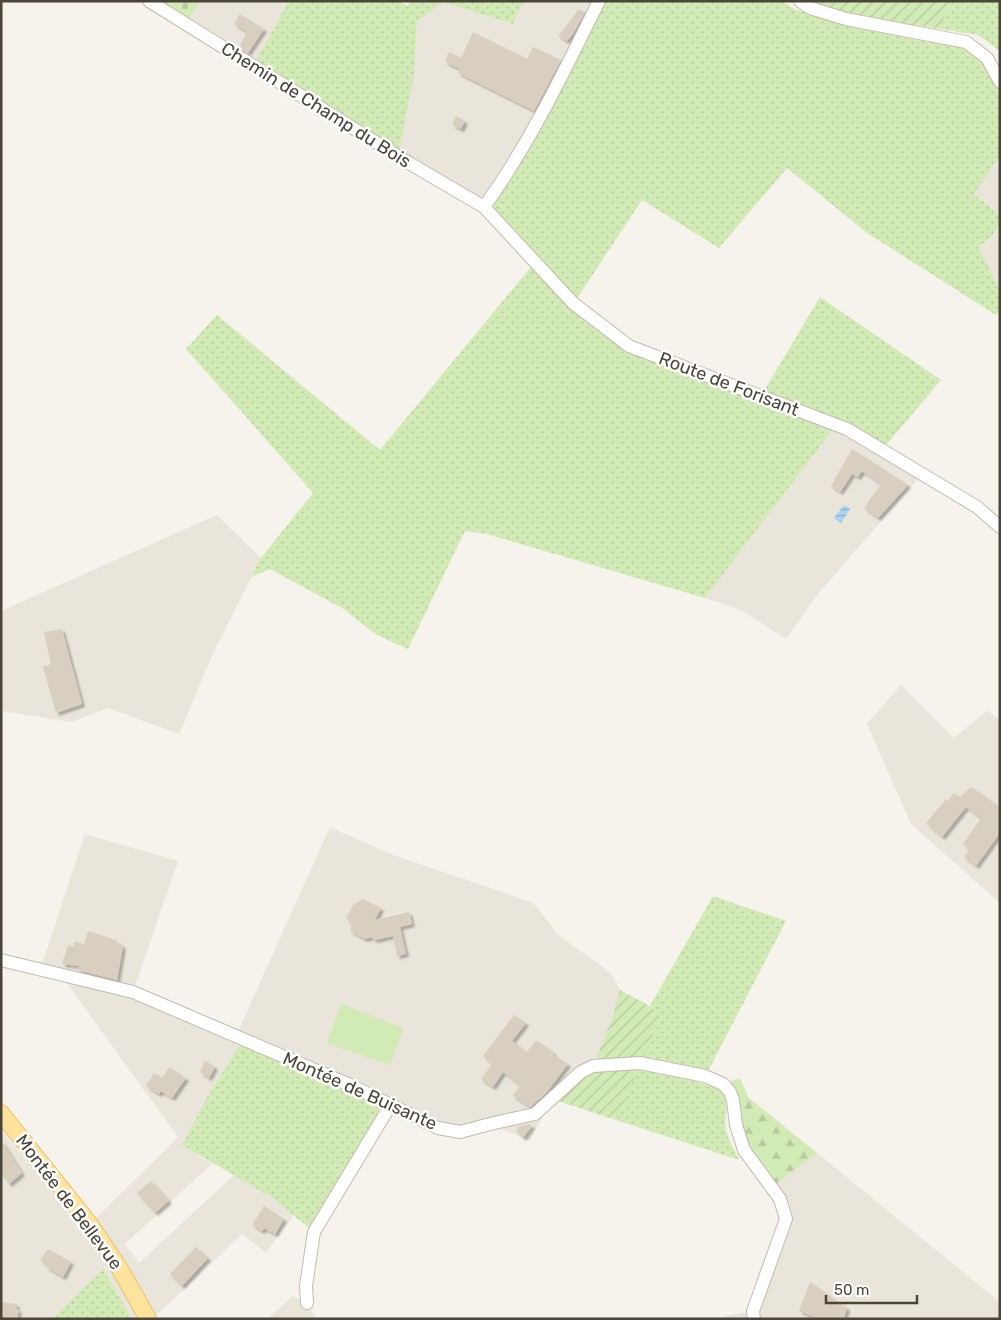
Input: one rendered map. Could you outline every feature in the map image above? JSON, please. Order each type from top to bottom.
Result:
[{"type":"main road","name":"Montée de Bellevue","points":[[1,1113],[89,1222],[120,1269],[148,1319]]},
{"type":"street","name":"Chemin de Champ du Bois","points":[[149,1],[409,163],[484,207]]},
{"type":"street","points":[[484,207],[500,184],[551,98],[599,1]]},
{"type":"street","points":[[800,1],[810,8],[846,19],[966,42],[987,58],[1000,82]]},
{"type":"street","name":"Route de Forisant","points":[[484,207],[574,303],[629,346],[847,429],[977,507],[1000,528]]},
{"type":"street","name":"Montée de Buisante","points":[[1,960],[133,992],[350,1085],[438,1128],[460,1132],[536,1114],[581,1072],[593,1066],[640,1063],[705,1076],[723,1084],[734,1100],[736,1125],[744,1150],[780,1199],[786,1219],[753,1312],[754,1319]]},
{"type":"street","points":[[307,1303],[306,1286],[314,1232],[390,1106]]},
{"type":"shaded area","points":[[138,1],[289,1],[289,3],[414,74],[417,23],[442,2],[513,24],[524,1],[599,1],[484,207],[253,67]]},
{"type":"shaded area","points":[[1000,156],[1000,215],[974,194]]},
{"type":"shaded area","points":[[1000,226],[1000,290],[978,247],[988,241]]},
{"type":"shaded area","points":[[836,424],[922,474],[818,594],[786,639],[743,611],[705,598]]},
{"type":"shaded area","points":[[217,515],[261,558],[214,651],[179,734],[108,708],[72,722],[1,711],[1,611]]},
{"type":"shaded area","points":[[901,685],[954,738],[987,711],[1000,720],[1000,903],[911,824],[867,724]]},
{"type":"shaded area","points":[[330,827],[393,855],[534,903],[557,934],[612,974],[620,990],[612,1019],[593,1066],[552,1099],[530,1141],[497,1127],[460,1132],[243,1040],[210,1092],[183,1145],[212,1164],[125,1244],[139,1263],[234,1175],[271,1197],[294,1215],[266,1253],[242,1234],[160,1312],[149,1319],[132,1319],[103,1269],[52,1319],[1,1319],[1,1130],[42,1179],[82,1232],[178,1137],[61,975],[40,970],[85,834],[178,861],[133,992],[236,1036]]},
{"type":"shaded area","points":[[817,1153],[1000,1302],[1000,1319],[757,1319],[786,1219],[771,1188]]},
{"type":"shaded area","points":[[293,1296],[307,1303],[316,1319],[267,1319]]},
{"type":"shaded area","points":[[753,1311],[754,1319],[720,1319],[722,1317]]},
{"type":"green space","points":[[149,1],[200,1],[186,24]]},
{"type":"green space","points":[[289,1],[398,1],[408,6],[411,1],[524,1],[513,24],[443,2],[417,22],[414,74],[398,156],[253,66]]},
{"type":"green space","points":[[599,1],[782,1],[796,10],[844,22],[966,42],[1000,82],[1000,156],[974,194],[1000,215],[1000,220],[994,234],[978,247],[1000,290],[1000,310],[996,315],[867,233],[787,168],[719,248],[642,200],[574,303],[629,346],[761,396],[820,297],[941,380],[882,450],[836,425],[705,598],[487,534],[465,531],[408,649],[377,635],[342,608],[270,569],[251,577],[261,558],[313,493],[186,349],[217,315],[380,450],[535,262],[484,207]]},
{"type":"green space","points":[[811,1],[951,1],[940,29],[832,12]]},
{"type":"green space","points":[[951,1],[1000,1],[1000,51],[978,35],[940,29]]},
{"type":"green space","points":[[713,896],[786,921],[707,1073],[643,1057],[661,1017],[650,1006]]},
{"type":"green space","points":[[620,990],[650,1006],[661,1017],[616,1120],[552,1099],[593,1066],[612,1019]]},
{"type":"green space","points":[[341,1004],[404,1028],[390,1065],[327,1043]]},
{"type":"green space","points":[[243,1040],[390,1106],[314,1232],[271,1197],[182,1145],[210,1092]]},
{"type":"green space","points":[[638,1067],[695,1081],[721,1090],[727,1106],[726,1130],[728,1138],[739,1160],[616,1120]]},
{"type":"green space","points":[[740,1078],[748,1097],[817,1153],[771,1188],[750,1161],[723,1084]]},
{"type":"green space","points":[[103,1269],[132,1319],[52,1319]]},
{"type":"water","points":[[844,505],[850,509],[841,523],[834,518]]},
{"type":"building","points":[[579,9],[585,12],[567,41],[558,36]]},
{"type":"building","points":[[240,14],[264,29],[248,53],[239,47],[247,32],[234,24]]},
{"type":"building","points":[[473,32],[527,59],[533,47],[561,60],[534,111],[458,73],[460,69],[445,62],[449,52],[461,58]]},
{"type":"building","points":[[456,116],[465,121],[461,129],[452,125]]},
{"type":"building","points":[[852,449],[908,485],[878,518],[864,508],[881,484],[862,471],[858,477],[852,474],[840,492],[831,486]]},
{"type":"building","points":[[62,629],[82,704],[56,713],[43,667],[51,664],[44,632]]},
{"type":"building","points":[[971,787],[1000,807],[1000,833],[976,866],[964,857],[970,849],[963,844],[981,818],[966,807],[942,837],[926,823],[946,799],[948,801],[954,793],[960,797]]},
{"type":"building","points":[[363,899],[381,908],[375,920],[409,912],[412,924],[400,927],[406,954],[397,956],[393,936],[374,940],[372,937],[365,939],[350,931],[352,925],[346,918],[353,905]]},
{"type":"building","points":[[88,931],[113,939],[123,946],[117,980],[78,970],[79,966],[62,964],[68,945],[73,947],[75,942],[84,944]]},
{"type":"building","points":[[514,1015],[526,1023],[512,1041],[527,1052],[536,1040],[554,1053],[553,1055],[568,1064],[546,1093],[530,1107],[513,1096],[520,1085],[503,1072],[493,1087],[481,1079],[492,1064],[483,1056]]},
{"type":"building","points":[[205,1061],[215,1067],[209,1078],[200,1072]]},
{"type":"building","points":[[169,1067],[186,1078],[172,1098],[161,1091],[159,1094],[146,1086],[154,1073],[162,1078]]},
{"type":"building","points":[[529,1124],[532,1126],[523,1138],[516,1131],[520,1126]]},
{"type":"building","points":[[1,1140],[22,1173],[9,1184],[1,1173]]},
{"type":"building","points":[[151,1181],[169,1201],[155,1213],[137,1193]]},
{"type":"building","points":[[264,1206],[284,1219],[275,1234],[264,1228],[262,1231],[252,1225]]},
{"type":"building","points":[[196,1247],[208,1258],[182,1286],[170,1274]]},
{"type":"building","points":[[48,1249],[71,1262],[63,1277],[46,1267],[47,1265],[40,1260]]},
{"type":"building","points":[[810,1282],[847,1308],[844,1319],[814,1319],[814,1317],[799,1311]]},
{"type":"building","points":[[1,1302],[17,1304],[16,1309],[19,1310],[17,1319],[1,1319]]}]
